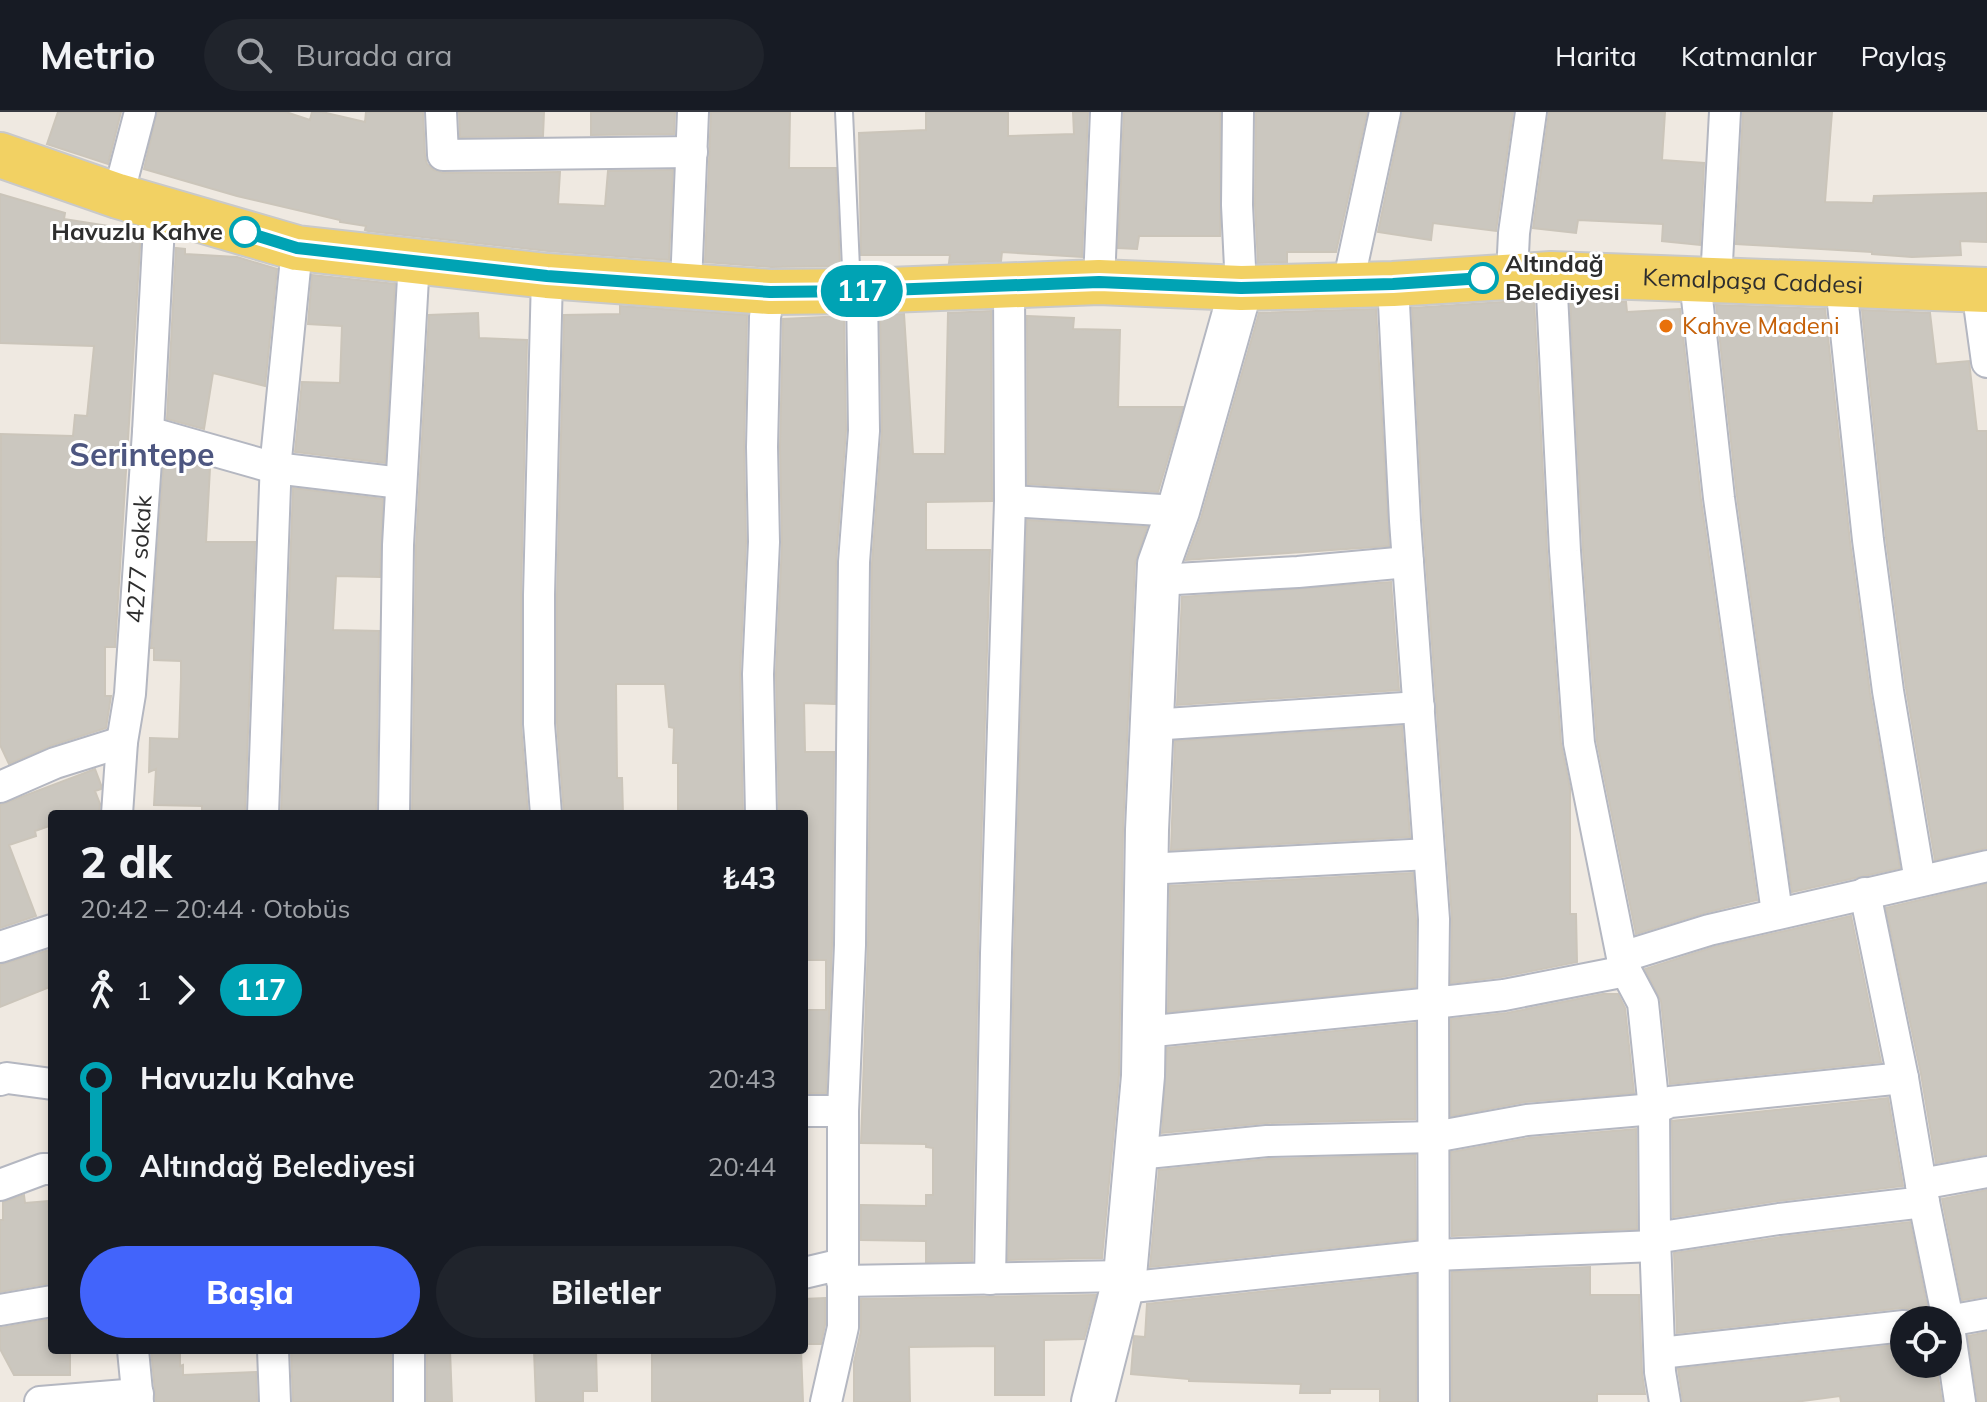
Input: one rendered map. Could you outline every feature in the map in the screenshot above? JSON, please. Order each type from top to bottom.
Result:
[{"type":"main road","name":"Kemalpaşa Caddesi","points":[[0,155],[118,196],[297,248],[547,276],[770,292],[1099,282],[1241,288],[1393,284],[1532,274],[1982,289]]},
{"type":"main road","points":[[1093,1402],[1124,1282],[1137,1154],[1144,1032],[1146,869],[1159,564],[1178,511],[1241,288]]},
{"type":"street","points":[[118,196],[140,112]]},
{"type":"street","points":[[441,112],[443,155],[692,152]]},
{"type":"street","points":[[686,285],[693,112]]},
{"type":"street","points":[[1099,282],[1106,112]]},
{"type":"street","points":[[1238,112],[1237,205],[1241,288]]},
{"type":"street","points":[[1348,284],[1385,112]]},
{"type":"street","points":[[1531,112],[1514,233],[1532,274],[1565,551],[1579,743],[1624,964],[1643,1003],[1654,1109],[1655,1242],[1665,1402]]},
{"type":"street","points":[[1725,112],[1706,281],[1719,498],[1777,913]]},
{"type":"street","name":"4277 sokak","points":[[117,810],[122,742],[130,694],[160,207]]},
{"type":"street","points":[[263,810],[275,468],[297,248]]},
{"type":"street","points":[[394,810],[398,545],[414,260]]},
{"type":"street","points":[[546,810],[539,724],[539,595],[547,276]]},
{"type":"street","points":[[1393,284],[1408,562],[1434,919],[1434,1402]]},
{"type":"street","points":[[1841,285],[1888,691],[1920,881]]},
{"type":"street","points":[[990,1279],[995,969],[1010,501],[1009,286]]},
{"type":"street","points":[[1982,289],[1987,362]]},
{"type":"street","points":[[826,1402],[843,1327],[843,1111],[850,945],[854,562],[864,431],[857,291]]},
{"type":"street","points":[[761,810],[758,674],[764,542],[762,447],[765,317],[770,292]]},
{"type":"street","points":[[148,432],[275,468],[401,483]]},
{"type":"street","points":[[1010,501],[1178,511]]},
{"type":"street","points":[[1158,580],[1408,562]]},
{"type":"street","points":[[1151,725],[1419,707]]},
{"type":"street","points":[[0,787],[55,763],[122,742]]},
{"type":"street","points":[[1146,869],[1429,854]]},
{"type":"street","points":[[1144,1032],[1504,995],[1624,964],[1709,930],[1987,866]]},
{"type":"street","points":[[1865,893],[1945,1306]]},
{"type":"street","points":[[0,947],[48,931]]},
{"type":"street","points":[[0,1080],[7,1078],[48,1083]]},
{"type":"street","points":[[1137,1154],[1267,1141],[1434,1137],[1527,1120],[1654,1109],[1670,1102],[1903,1078]]},
{"type":"street","points":[[808,1111],[843,1111]]},
{"type":"street","points":[[0,1185],[48,1169]]},
{"type":"street","points":[[808,1273],[1124,1282],[1435,1255],[1655,1242],[1923,1193],[1987,1172]]},
{"type":"street","points":[[0,1310],[48,1302]]},
{"type":"street","points":[[1962,1318],[1987,1314]]},
{"type":"street","points":[[1660,1353],[1890,1328]]},
{"type":"street","points":[[40,1402],[138,1398],[133,1354]]},
{"type":"street","points":[[273,1354],[275,1402]]},
{"type":"street","points":[[409,1354],[409,1402]]},
{"type":"street","points":[[1956,1378],[1960,1402]]},
{"type":"lane","points":[[844,112],[857,291]]},
{"type":"building","name":"Havuzlu Kahve","points":[[58,112],[121,112],[108,164],[47,144]]},
{"type":"building","points":[[157,112],[286,112],[310,120],[312,112],[322,112],[365,122],[366,112],[423,112],[425,156],[427,164],[434,170],[443,173],[560,172],[558,204],[605,206],[608,171],[673,170],[669,260],[548,251],[368,231],[365,230],[366,226],[237,196],[144,169]]},
{"type":"building","points":[[459,112],[544,112],[543,136],[460,137]]},
{"type":"building","points":[[591,112],[675,112],[674,134],[591,135]]},
{"type":"building","points":[[711,112],[790,112],[789,168],[836,168],[840,266],[771,267],[705,262]]},
{"type":"building","points":[[926,112],[1008,112],[1008,136],[1074,134],[1073,112],[1088,112],[1082,257],[1002,252],[1001,261],[949,263],[950,255],[861,255],[859,133],[926,130]]},
{"type":"building","points":[[1124,112],[1220,112],[1220,236],[1139,236],[1137,249],[1118,248]]},
{"type":"building","points":[[1256,112],[1367,112],[1336,252],[1287,252],[1287,262],[1258,263]]},
{"type":"building","points":[[1403,112],[1513,112],[1496,231],[1433,223],[1431,240],[1378,232]]},
{"type":"building","points":[[1549,112],[1665,112],[1662,160],[1704,163],[1700,245],[1662,241],[1663,224],[1578,220],[1576,233],[1533,228]]},
{"type":"building","points":[[1743,112],[1832,112],[1825,202],[1873,203],[1874,196],[1987,193],[1987,242],[1960,241],[1961,255],[1912,257],[1736,244]]},
{"type":"building","points":[[0,194],[65,213],[64,219],[141,231],[115,647],[105,647],[105,696],[111,696],[106,728],[50,746],[9,764],[0,745],[1,434],[73,436],[75,415],[87,416],[94,346],[0,343]]},
{"type":"building","points":[[176,248],[185,249],[185,254],[237,257],[277,269],[265,386],[213,373],[204,429],[167,419]]},
{"type":"building","points":[[312,275],[395,284],[385,463],[295,452],[302,382],[340,383],[342,326],[308,324]]},
{"type":"building","points":[[1534,300],[1561,744],[1570,788],[1570,914],[1576,914],[1577,962],[1451,983],[1452,918],[1423,520],[1412,308]]},
{"type":"building","points":[[1570,300],[1626,302],[1627,312],[1680,309],[1701,500],[1757,900],[1636,934],[1597,741]]},
{"type":"building","points":[[1716,305],[1825,309],[1870,693],[1900,868],[1792,892],[1737,496]]},
{"type":"building","points":[[620,306],[747,315],[744,447],[746,542],[740,674],[743,810],[678,810],[678,763],[673,763],[674,728],[669,727],[665,684],[616,684],[617,778],[622,778],[623,810],[564,810],[557,723],[557,595],[564,315],[620,314]]},
{"type":"building","points":[[1376,309],[1389,546],[1186,560],[1201,518],[1259,313]]},
{"type":"building","points":[[1862,310],[1930,313],[1936,364],[1969,361],[1977,431],[1987,431],[1987,848],[1935,860],[1906,688],[1886,538]]},
{"type":"building","points":[[991,311],[992,501],[926,502],[926,550],[990,550],[972,1261],[926,1262],[926,1241],[861,1240],[861,1205],[926,1206],[926,1195],[933,1195],[933,1148],[926,1147],[926,1144],[861,1143],[868,945],[872,563],[882,431],[880,315],[904,314],[913,454],[945,454],[948,313]]},
{"type":"building","points":[[478,313],[479,338],[527,340],[521,724],[528,810],[412,810],[416,546],[429,315]]},
{"type":"building","points":[[844,316],[846,430],[836,561],[835,704],[804,703],[805,752],[834,752],[832,945],[826,1093],[808,1093],[808,1010],[826,1010],[826,960],[808,960],[808,810],[779,810],[776,674],[782,543],[780,447],[783,319]]},
{"type":"building","points":[[1027,316],[1074,318],[1073,329],[1120,330],[1118,407],[1183,407],[1158,492],[1028,484]]},
{"type":"building","points":[[164,455],[210,468],[206,542],[255,542],[245,810],[154,805],[156,769],[149,772],[150,738],[179,739],[181,661],[154,660],[154,648],[151,648]]},
{"type":"building","points":[[293,488],[383,499],[380,577],[336,576],[333,630],[379,631],[376,810],[281,810]]},
{"type":"building","points":[[1027,520],[1147,527],[1135,563],[1123,829],[1119,1075],[1102,1258],[1008,1260]]},
{"type":"building","points":[[1391,582],[1399,690],[1177,705],[1182,597]]},
{"type":"building","points":[[1402,726],[1410,837],[1171,850],[1175,741]]},
{"type":"building","points":[[95,769],[101,785],[101,789],[95,791],[99,810],[48,810],[48,826],[35,831],[36,836],[9,845],[36,916],[0,928],[0,805]]},
{"type":"building","points":[[1413,873],[1415,987],[1168,1012],[1170,886]]},
{"type":"building","points":[[1987,884],[1987,1154],[1936,1163],[1921,1074],[1886,908]]},
{"type":"building","points":[[1851,916],[1881,1062],[1670,1084],[1661,1001],[1645,969],[1714,947]]},
{"type":"building","points":[[48,950],[48,988],[0,1007],[0,965]]},
{"type":"building","points":[[1603,994],[1618,994],[1625,1008],[1634,1093],[1525,1102],[1451,1116],[1451,1019],[1507,1013]]},
{"type":"building","points":[[1415,1023],[1415,1119],[1267,1123],[1162,1133],[1167,1048]]},
{"type":"building","points":[[1888,1098],[1903,1186],[1673,1217],[1672,1121]]},
{"type":"building","points":[[1636,1129],[1637,1229],[1452,1236],[1451,1152],[1529,1138]]},
{"type":"building","points":[[1415,1155],[1416,1239],[1150,1267],[1159,1170],[1268,1159]]},
{"type":"building","points":[[1987,1190],[1987,1296],[1962,1300],[1942,1199]]},
{"type":"building","points":[[24,1195],[25,1203],[48,1201],[48,1284],[0,1292],[3,1202]]},
{"type":"building","points":[[1910,1222],[1927,1306],[1890,1306],[1890,1309],[1677,1333],[1674,1253]]},
{"type":"building","points":[[1590,1267],[1590,1295],[1639,1295],[1645,1394],[1597,1394],[1597,1402],[1452,1402],[1452,1272]]},
{"type":"building","points":[[1416,1275],[1416,1402],[1380,1402],[1380,1389],[1330,1389],[1330,1393],[1300,1393],[1301,1384],[1189,1381],[1131,1374],[1134,1336],[1145,1337],[1147,1304]]},
{"type":"building","points":[[1096,1295],[1084,1339],[1044,1340],[1044,1395],[995,1395],[995,1346],[909,1347],[910,1402],[854,1402],[854,1362],[861,1331],[861,1299]]},
{"type":"building","points":[[825,1298],[821,1344],[808,1344],[808,1299]]},
{"type":"building","points":[[48,1320],[48,1354],[70,1354],[70,1375],[14,1375],[0,1349],[0,1328]]},
{"type":"building","points":[[1987,1332],[1987,1402],[1978,1402],[1968,1336]]},
{"type":"building","points":[[1890,1346],[1890,1378],[1938,1378],[1942,1402],[1841,1402],[1840,1396],[1795,1402],[1683,1402],[1678,1369]]},
{"type":"building","points":[[151,1354],[180,1354],[183,1375],[256,1372],[257,1401],[156,1402]]},
{"type":"building","points":[[291,1354],[391,1354],[391,1401],[293,1402]]},
{"type":"building","points":[[427,1354],[450,1354],[452,1402],[427,1402]]},
{"type":"building","points":[[534,1354],[596,1354],[597,1391],[583,1391],[583,1402],[536,1402]]},
{"type":"building","points":[[652,1354],[801,1354],[803,1402],[652,1402]]},
{"type":"bus line","name":"117","points":[[245,232],[297,248],[547,276],[770,292],[1099,282],[1241,288],[1483,278]]},
{"type":"place","name":"Havuzlu Kahve","points":[[245,232]]},
{"type":"place","name":"Altındağ Belediyesi","points":[[1483,278]]},
{"type":"place","name":"Kahve Madeni","points":[[1666,326]]},
{"type":"district","name":"Serintepe","points":[[142,455]]}]
